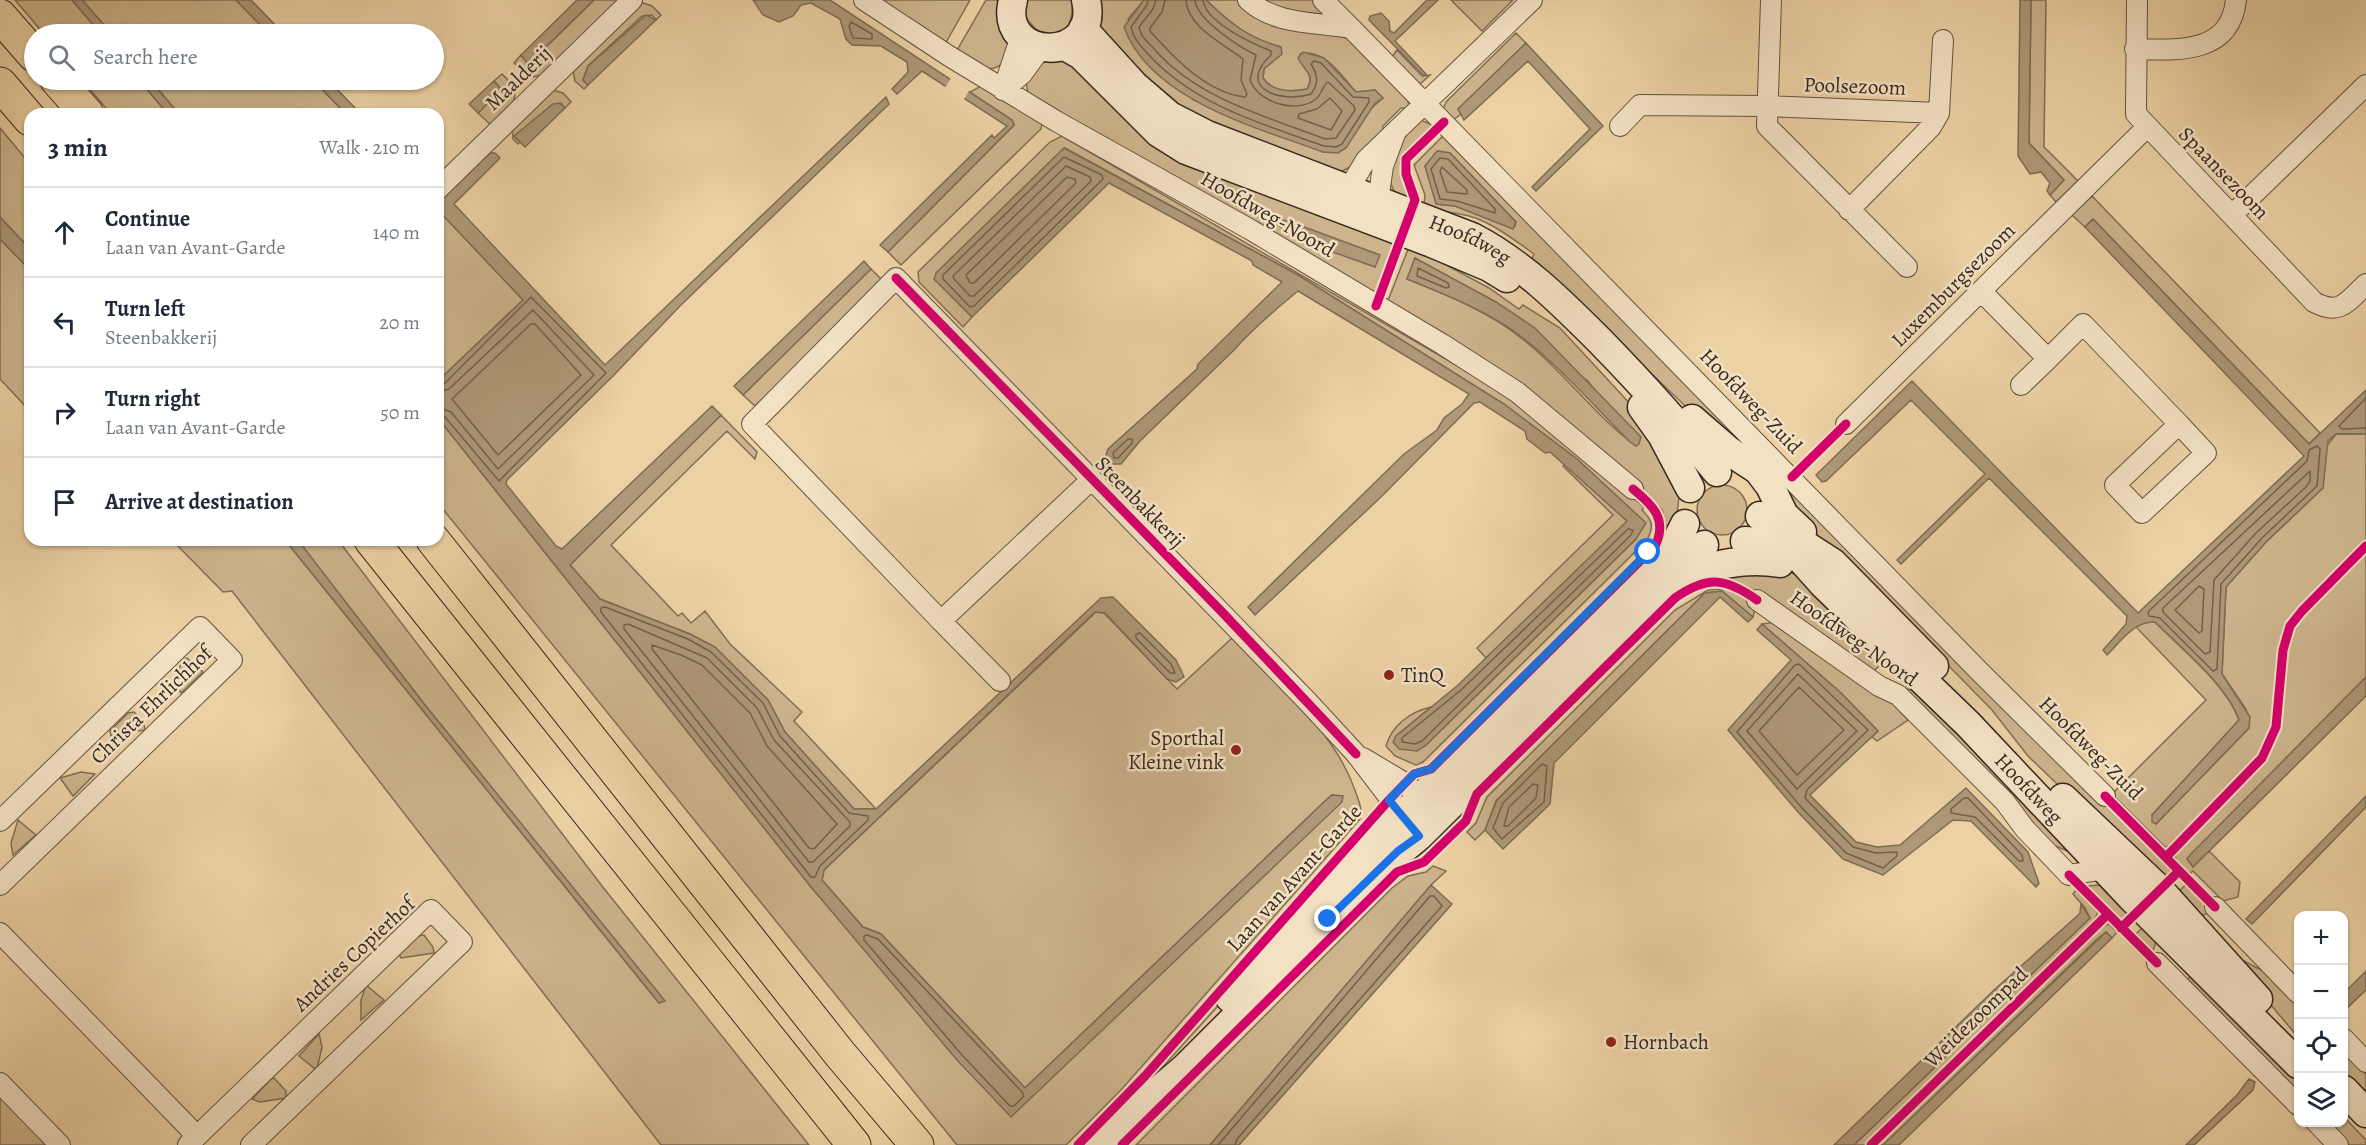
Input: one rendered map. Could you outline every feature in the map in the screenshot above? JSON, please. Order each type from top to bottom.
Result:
[{"type":"highway","points":[[0,16],[24,44]]},
{"type":"highway","points":[[0,84],[24,112]]},
{"type":"highway","points":[[66,90],[82,108]]},
{"type":"highway","points":[[376,546],[854,1145]]},
{"type":"highway","points":[[438,546],[840,1054],[917,1145]]},
{"type":"highway","points":[[840,1054],[932,1145]]},
{"type":"highway","points":[[807,1089],[845,1145]]},
{"type":"main road","points":[[1011,1],[1013,21],[1053,40],[1087,18],[1086,0]]},
{"type":"main road","name":"Hoofdweg","points":[[1053,40],[1134,85],[1170,116],[1207,135],[1361,202],[1489,267],[1526,290],[1646,411],[1662,435],[1690,488]]},
{"type":"main road","name":"Hoofdweg","points":[[1361,202],[1472,237],[1512,260],[1559,299],[1639,381],[1717,472]]},
{"type":"main road","points":[[1639,381],[1654,385],[1723,447],[1758,470],[1770,486],[1784,515],[1824,570]]},
{"type":"main road","points":[[1101,1145],[1144,1102],[1185,1068],[1283,970],[1366,880],[1420,816],[1677,540],[1695,535],[1725,549],[1744,541],[1754,531],[1760,516],[1759,500],[1750,484],[1735,474],[1717,472],[1701,477],[1690,488],[1683,505],[1695,535],[1671,579],[1572,683],[1420,816]]},
{"type":"main road","name":"Hoofdweg","points":[[1760,516],[1824,570],[2160,890],[2294,1039]]},
{"type":"main road","name":"Hoofdweg","points":[[1744,541],[1758,540],[1785,548],[1824,570],[1883,643],[1968,724],[2105,869],[2294,1060]]},
{"type":"main road","points":[[1671,579],[1700,568],[1748,560],[1785,563],[1824,570]]},
{"type":"main road","points":[[2348,1095],[2366,1113]]},
{"type":"main road","points":[[2348,1114],[2366,1132]]},
{"type":"street","name":"Maalderij","points":[[444,183],[632,0]]},
{"type":"street","name":"Hoofdweg-Noord","points":[[864,0],[1003,90],[1251,230],[1442,344],[1517,392],[1633,489]]},
{"type":"street","points":[[1248,0],[1258,9],[1272,16],[1351,28]]},
{"type":"street","name":"Hoofdweg-Zuid","points":[[1323,0],[1427,103],[1979,671],[2105,796]]},
{"type":"street","points":[[1361,202],[1366,160],[1532,0]]},
{"type":"street","points":[[1771,0],[1767,126],[1907,267]]},
{"type":"street","name":"Spaansezoom","points":[[2137,0],[2136,114],[2314,302],[2326,309],[2336,309],[2344,305],[2366,284]]},
{"type":"street","points":[[2135,49],[2181,50],[2213,40],[2229,25],[2236,0]]},
{"type":"street","points":[[1003,90],[1053,40]]},
{"type":"street","points":[[1849,210],[1931,127],[1940,113],[1943,40]]},
{"type":"street","points":[[2232,215],[2366,85]]},
{"type":"street","name":"Poolsezoom","points":[[1620,126],[1640,105],[1768,106],[1940,113]]},
{"type":"street","name":"Luxemburgsezoom","points":[[1846,424],[2147,127]]},
{"type":"street","points":[[1361,202],[1383,166],[1395,134]]},
{"type":"street","name":"Steenbakkerij","points":[[1000,681],[752,424],[896,278],[1356,754],[1405,783],[1420,816]]},
{"type":"street","points":[[1981,291],[2048,359]]},
{"type":"street","points":[[2021,385],[2083,324],[2179,424],[2206,453],[2142,513],[2115,485],[2179,424]]},
{"type":"street","name":"Steenbakkerij","points":[[941,621],[1092,479]]},
{"type":"street","name":"Hoofdweg-Noord","points":[[1757,600],[1898,696],[2005,802],[2025,829],[2069,875],[2105,869]]},
{"type":"street","name":"Christa Ehrlichhof","points":[[0,821],[200,627],[232,660],[0,885]]},
{"type":"street","points":[[1883,643],[1891,669],[1891,692]]},
{"type":"street","points":[[2215,907],[2294,989]]},
{"type":"street","name":"Andries Copierhof","points":[[0,933],[86,1022],[192,1141],[431,910],[462,942],[251,1145]]},
{"type":"street","points":[[2196,928],[2244,937]]},
{"type":"street","points":[[2157,963],[2164,949],[2164,929]]},
{"type":"street","points":[[2157,963],[2201,966]]},
{"type":"street","points":[[2157,963],[2294,1100]]},
{"type":"street","points":[[2348,1044],[2366,1062]]},
{"type":"street","points":[[0,1083],[60,1145]]},
{"type":"street","points":[[2321,1127],[2338,1145]]},
{"type":"shaded area","points":[[15,0],[72,0],[92,24],[35,24]]},
{"type":"shaded area","points":[[82,0],[236,0],[259,24],[103,24]]},
{"type":"shaded area","points":[[594,0],[621,0],[543,75],[532,77],[514,63],[521,55],[529,64]]},
{"type":"shaded area","points":[[874,0],[970,0],[944,46]]},
{"type":"shaded area","points":[[986,0],[998,0],[1005,18],[1008,41],[1004,60],[998,66],[988,69],[956,52]]},
{"type":"shaded area","points":[[1026,0],[1072,0],[1070,23],[1062,31],[1056,33],[1039,33],[1025,17]]},
{"type":"shaded area","points":[[1094,0],[1144,0],[1128,19],[1193,100],[1323,152],[1383,98],[1375,90],[1356,92],[1332,65],[1317,55],[1308,53],[1300,54],[1310,79],[1307,89],[1289,91],[1277,89],[1263,78],[1264,69],[1281,54],[1281,47],[1240,29],[1206,0],[1238,0],[1241,4],[1349,39],[1407,93],[1409,108],[1401,108],[1383,126],[1378,142],[1366,156],[1334,174],[1209,132],[1101,44]]},
{"type":"shaded area","points":[[1257,0],[1313,0],[1329,16],[1290,13]]},
{"type":"shaded area","points":[[1451,0],[1513,0],[1482,31]]},
{"type":"shaded area","points":[[2031,0],[2046,0],[2044,147],[2078,181],[2056,202],[2050,195],[2064,180],[2029,143]]},
{"type":"shaded area","points":[[643,3],[652,6],[661,15],[656,20],[652,15],[642,16],[588,66],[583,80],[588,85],[584,89],[575,81],[573,70],[637,6]]},
{"type":"shaded area","points":[[1516,33],[1526,43],[1458,109],[1461,114],[1453,120],[1443,109],[1446,102]]},
{"type":"shaded area","points":[[1397,50],[1422,76],[1430,75],[1419,85],[1391,58]]},
{"type":"shaded area","points":[[1059,56],[1397,236],[1375,293],[1370,294],[1118,149],[1028,93],[1026,82],[1035,64]]},
{"type":"shaded area","points":[[502,74],[510,82],[515,95],[510,107],[491,125],[478,113],[502,90],[494,81]]},
{"type":"shaded area","points":[[981,86],[1042,123],[1041,129],[901,265],[888,252],[1014,125],[1012,120],[970,92]]},
{"type":"shaded area","points":[[91,90],[148,90],[163,108],[106,108]]},
{"type":"shaded area","points":[[159,90],[323,90],[340,108],[174,108]]},
{"type":"shaded area","points":[[553,90],[563,93],[571,102],[565,108],[561,103],[514,136],[520,142],[518,144],[513,139],[512,127],[547,92]]},
{"type":"shaded area","points":[[1420,120],[1433,125],[1405,152],[1400,162],[1410,201],[1395,193],[1390,173],[1400,144]]},
{"type":"shaded area","points":[[0,128],[24,157],[24,243],[0,217]]},
{"type":"shaded area","points":[[1447,132],[1755,454],[1703,423],[1532,259],[1534,254],[1480,220],[1424,205],[1425,195],[1414,165]],"holes":[[[1438,151],[1450,153],[1516,222],[1515,226],[1455,206],[1437,204],[1425,166]]]},
{"type":"shaded area","points":[[1062,136],[1511,397],[1644,507],[1642,510],[1651,524],[1647,540],[1423,762],[1416,765],[1395,756],[1386,746],[1397,726],[1416,712],[1431,707],[1396,736],[1425,746],[1636,539],[1645,523],[1577,459],[1504,404],[1298,275],[1065,148],[935,279],[972,317],[963,327],[919,282],[918,272],[1050,142]]},
{"type":"shaded area","points":[[2092,196],[2320,433],[2309,444],[2093,219],[2085,227],[2072,215]]},
{"type":"shaded area","points":[[444,216],[523,300],[444,375]]},
{"type":"shaded area","points":[[0,239],[24,264],[24,405],[0,379]]},
{"type":"shaded area","points":[[1413,247],[1489,288],[1519,309],[1523,305],[1560,328],[1645,420],[1680,487],[1676,524],[1663,538],[1666,525],[1662,510],[1611,461],[1387,303],[1408,249]],"holes":[[[1415,258],[1588,381],[1636,446],[1607,421],[1540,353],[1512,331],[1469,306],[1407,279]]]},
{"type":"shaded area","points":[[871,269],[884,282],[755,406],[743,395]]},
{"type":"shaded area","points":[[721,415],[757,452],[755,459],[727,431],[611,545],[678,616],[682,613],[691,623],[705,611],[730,644],[802,712],[794,721],[876,809],[854,809],[785,732],[768,700],[715,647],[690,634],[600,599],[570,565]]},
{"type":"shaded area","points":[[444,426],[811,887],[1011,1116],[1342,796],[1332,795],[1324,802],[1025,1088],[881,934],[863,927],[822,880],[824,870],[1096,612],[1104,613],[1177,689],[1232,638],[1303,709],[1334,749],[1356,793],[1361,809],[1360,819],[1121,1090],[1066,1145],[957,1145],[444,510]]},
{"type":"shaded area","points":[[2336,434],[2366,434],[2366,542],[2302,605],[2284,635],[2280,650],[2273,722],[2266,745],[2259,757],[2237,784],[2174,845],[2165,847],[2112,794],[2206,700],[2136,627],[2145,622],[2155,622],[2214,681],[2233,707],[2239,720],[2152,815],[2156,824],[2249,728],[2246,709],[2222,674],[2226,587],[2266,542],[2323,488],[2326,447]]},
{"type":"shaded area","points":[[1566,464],[1628,522],[1486,658],[1477,648],[1613,515],[1563,466]]},
{"type":"shaded area","points":[[1717,485],[1727,485],[1740,492],[1747,505],[1747,515],[1740,528],[1727,535],[1717,535],[1708,531],[1701,524],[1697,515],[1697,505],[1701,496],[1708,489]]},
{"type":"shaded area","points":[[1787,486],[2099,804],[2104,801],[2169,867],[2170,872],[2159,882],[2028,756],[1992,710],[1829,544],[1803,524],[1783,490]]},
{"type":"shaded area","points":[[178,546],[290,546],[659,1003],[664,1001],[425,705],[302,546],[343,546],[602,886],[809,1145],[661,1145],[232,591],[223,592]]},
{"type":"shaded area","points":[[2366,550],[2366,677],[2187,859],[2193,866],[2209,851],[2240,882],[2238,897],[2223,901],[2193,871],[2189,874],[2176,861],[2175,854],[2255,771],[2271,749],[2279,727],[2286,650],[2293,628],[2308,608]]},
{"type":"shaded area","points":[[1764,565],[1791,572],[1803,579],[1870,644],[1882,663],[1872,673],[1769,596],[1764,597],[1728,580],[1706,580],[1670,598],[1678,586]]},
{"type":"shaded area","points":[[1731,588],[1756,606],[1753,617],[1722,591],[1705,593],[1496,801],[1485,830],[1475,840],[1467,832],[1476,823],[1487,797],[1675,610],[1708,590]]},
{"type":"shaded area","points":[[1777,622],[1902,707],[1899,710],[1908,720],[1877,741],[1872,737],[1878,731],[1840,692],[1762,624]]},
{"type":"shaded area","points":[[187,658],[203,672],[181,693],[178,677],[183,659]]},
{"type":"shaded area","points":[[1905,679],[2079,856],[2051,844],[1910,694]]},
{"type":"shaded area","points":[[134,712],[144,724],[145,730],[111,736],[110,731],[128,713]]},
{"type":"shaded area","points":[[81,772],[95,774],[73,796],[60,778]]},
{"type":"shaded area","points":[[18,820],[36,835],[13,855],[11,843]]},
{"type":"shaded area","points":[[1369,827],[1376,832],[1129,1104],[1087,1145],[1083,1145],[1140,1087]]},
{"type":"shaded area","points":[[1433,866],[1446,871],[1432,884],[1210,1145],[1136,1145],[1392,888],[1408,876],[1426,872]]},
{"type":"shaded area","points":[[2186,884],[2209,908],[2208,913],[2201,916],[2174,897]]},
{"type":"shaded area","points":[[2102,885],[2134,909],[2123,920],[2118,920],[2085,886]]},
{"type":"shaded area","points":[[2076,890],[2098,912],[2092,925],[1866,1145],[1854,1145],[2090,918],[2073,894]]},
{"type":"shaded area","points":[[2148,922],[2155,942],[2151,953],[2134,936]]},
{"type":"shaded area","points":[[2109,924],[2117,932],[2112,938],[2106,932],[2096,940],[1883,1145],[1876,1145],[2098,928]]},
{"type":"shaded area","points":[[424,935],[433,947],[434,953],[401,958],[399,954],[417,936]]},
{"type":"shaded area","points":[[2225,951],[2267,973],[2294,1001],[2294,1032]]},
{"type":"shaded area","points":[[2191,974],[2294,1067],[2294,1092],[2282,1076],[2188,980]]},
{"type":"shaded area","points":[[366,985],[384,1000],[361,1020],[361,1000]]},
{"type":"shaded area","points":[[319,1034],[322,1047],[317,1069],[299,1056]]},
{"type":"shaded area","points":[[2348,1055],[2366,1074],[2366,1107],[2348,1088]]},
{"type":"shaded area","points":[[273,1077],[286,1091],[286,1098],[260,1102],[252,1099]]},
{"type":"shaded area","points":[[0,1093],[50,1145],[0,1145]]},
{"type":"shaded area","points":[[2348,1121],[2366,1140],[2366,1145],[2346,1145],[2328,1127],[2348,1127]]},
{"type":"water","points":[[72,0],[82,0],[103,24],[92,24]]},
{"type":"water","points":[[236,0],[251,0],[274,24],[259,24]]},
{"type":"water","points":[[577,0],[594,0],[528,64],[521,55]]},
{"type":"water","points":[[753,0],[830,0],[1012,120],[1014,125],[888,252],[880,245],[992,135],[994,138],[1007,126],[922,71],[897,94],[892,89],[908,72],[907,62],[881,46],[852,45],[846,39],[840,19],[811,3],[801,5],[793,16],[779,22],[763,15]]},
{"type":"water","points":[[1144,0],[1206,0],[1240,29],[1281,47],[1282,54],[1264,69],[1263,78],[1277,89],[1295,91],[1307,89],[1310,76],[1298,58],[1303,52],[1324,58],[1356,92],[1375,90],[1383,98],[1375,103],[1346,148],[1338,153],[1323,152],[1238,121],[1181,92],[1157,74],[1137,52],[1124,27]]},
{"type":"water","points":[[1427,0],[1438,0],[1395,41],[1426,74],[1424,76],[1369,20],[1370,16],[1381,13],[1389,21],[1390,31],[1394,33]]},
{"type":"water","points":[[2020,0],[2031,0],[2029,143],[2064,180],[2050,195],[2047,191],[2050,183],[2041,172],[2030,174],[2018,156]]},
{"type":"water","points":[[646,15],[656,20],[588,85],[583,80],[588,66]]},
{"type":"water","points":[[1526,43],[1603,126],[1536,191],[1532,187],[1590,129],[1528,61],[1464,120],[1458,109]]},
{"type":"water","points":[[494,81],[502,90],[478,113],[469,104]]},
{"type":"water","points":[[148,90],[159,90],[174,108],[163,108]]},
{"type":"water","points":[[323,90],[338,90],[355,108],[340,108]]},
{"type":"water","points":[[886,97],[889,104],[680,306],[614,375],[507,480],[506,484],[556,546],[562,549],[712,406],[721,415],[570,565],[600,599],[690,634],[715,647],[768,700],[785,732],[854,809],[876,809],[1101,598],[1113,597],[1176,660],[1184,677],[1176,682],[1167,679],[1105,613],[1095,612],[824,870],[822,880],[863,927],[881,934],[1025,1088],[1324,802],[1332,795],[1343,796],[1342,802],[1011,1117],[957,1060],[811,887],[444,426],[444,375],[523,300],[444,216],[444,196],[490,153],[495,153],[500,158],[454,204],[605,365]]},
{"type":"water","points":[[559,103],[565,108],[525,147],[514,136],[553,104]]},
{"type":"water","points":[[1064,148],[1298,275],[1504,404],[1577,459],[1646,523],[1636,539],[1425,746],[1417,751],[1399,749],[1393,742],[1396,736],[1457,686],[1627,521],[1550,452],[1545,453],[1527,439],[1525,431],[1480,402],[1474,403],[1381,497],[1255,615],[1248,607],[1404,454],[1437,430],[1444,418],[1462,404],[1469,394],[1298,291],[1248,335],[1140,441],[1121,464],[1111,464],[1106,455],[1108,449],[1197,369],[1198,364],[1282,282],[1253,265],[1252,261],[1109,183],[972,317],[934,279],[936,273]]},
{"type":"water","points":[[1437,151],[1450,153],[1516,222],[1513,229],[1455,206],[1436,204],[1425,166]]},
{"type":"water","points":[[0,217],[24,243],[24,264],[0,239]]},
{"type":"water","points":[[1273,218],[1288,221],[1380,255],[1375,267],[1310,244],[1272,222]]},
{"type":"water","points":[[2093,219],[2309,444],[2366,390],[2366,434],[2336,434],[2328,441],[2323,488],[2266,542],[2226,587],[2222,674],[2250,717],[2249,728],[2156,824],[2152,822],[2152,815],[2239,720],[2225,694],[2202,668],[2155,622],[2134,628],[2107,655],[2103,650],[2126,624],[2127,616],[1989,478],[1901,564],[1897,560],[1985,474],[1911,400],[1826,481],[1822,482],[1816,475],[1912,381],[2138,613],[2304,456],[2085,227]]},
{"type":"water","points":[[1415,258],[1496,302],[1535,328],[1641,437],[1639,444],[1636,446],[1630,442],[1554,365],[1506,326],[1470,306],[1407,279]]},
{"type":"water","points":[[864,261],[871,269],[743,395],[734,386]]},
{"type":"water","points":[[290,546],[303,546],[425,705],[665,1001],[659,1003]]},
{"type":"water","points":[[1722,591],[1753,617],[1748,622],[1720,597],[1554,763],[1550,804],[1503,849],[1485,830],[1497,800],[1705,593]]},
{"type":"water","points":[[1762,624],[1840,692],[1878,731],[1810,795],[1856,842],[1877,847],[1900,845],[1966,788],[2028,852],[2039,883],[2036,887],[1971,821],[1953,820],[1883,875],[1843,859],[1798,812],[1728,730],[1791,660],[1757,630]]},
{"type":"water","points":[[2366,677],[2366,696],[2193,867],[2187,859],[2190,855]]},
{"type":"water","points":[[2366,796],[2366,807],[2252,924],[2246,919]]},
{"type":"water","points":[[1431,885],[1452,904],[1239,1145],[1210,1145]]},
{"type":"water","points":[[2081,904],[2090,918],[1854,1145],[1834,1145],[1993,991],[2076,917],[2080,913]]},
{"type":"water","points":[[2106,932],[2112,938],[1899,1145],[1883,1145]]},
{"type":"water","points":[[2366,971],[2366,990],[2348,1007],[2348,989]]},
{"type":"water","points":[[2249,1079],[2255,1082],[2253,1090],[2194,1145],[2186,1145],[2237,1095]]},
{"type":"pier","points":[[952,77],[970,89],[963,101],[944,89]]},
{"type":"cycle path","points":[[1376,306],[1415,200],[1406,174],[1406,159],[1444,122]]},
{"type":"cycle path","points":[[896,278],[1222,612],[1356,754]]},
{"type":"cycle path","points":[[1792,477],[1846,424]]},
{"type":"cycle path","name":"Laan van Avant-Garde","points":[[1078,1145],[1145,1076],[1414,774],[1431,769],[1655,546],[1659,537],[1659,521],[1652,507],[1633,489]]},
{"type":"cycle path","points":[[2166,857],[2262,758],[2276,727],[2283,650],[2290,626],[2366,546]]},
{"type":"cycle path","points":[[1122,1145],[1397,872],[1424,862],[1466,821],[1477,794],[1675,598],[1697,586],[1717,582],[1736,587],[1757,600]]},
{"type":"cycle path","points":[[2105,796],[2215,907]]},
{"type":"cycle path","points":[[2121,928],[2179,871]]},
{"type":"cycle path","points":[[2069,875],[2157,963]]},
{"type":"cycle path","name":"Weidezoompad","points":[[1871,1145],[2107,915]]},
{"type":"place","name":"TinQ","points":[[1389,675]]},
{"type":"place","name":"Sporthal Kleine vink","points":[[1236,750]]},
{"type":"place","name":"Hornbach","points":[[1611,1042]]},
{"type":"route","points":[[1328,919],[1366,880],[1398,851],[1419,836],[1389,800],[1414,774],[1431,769],[1648,552]]}]
